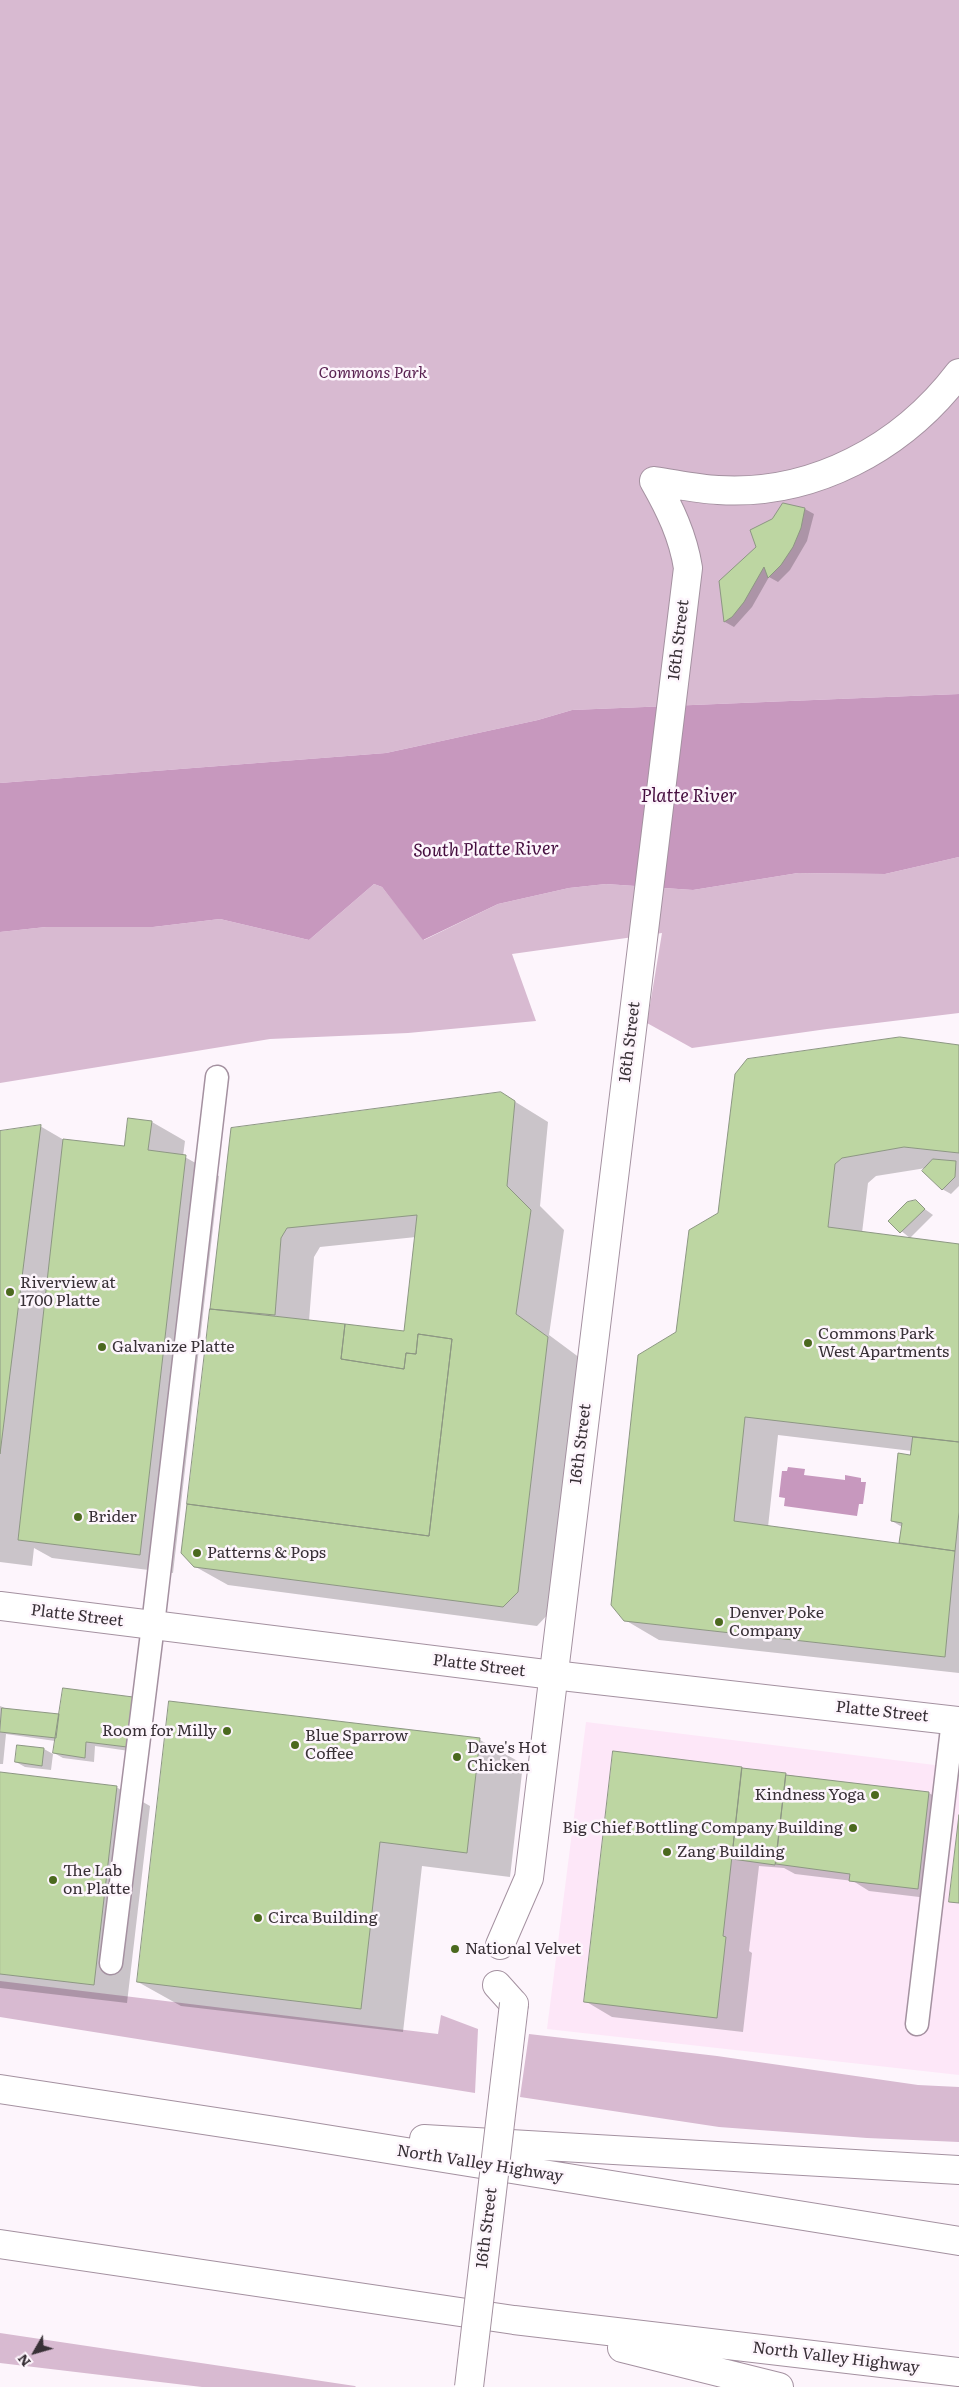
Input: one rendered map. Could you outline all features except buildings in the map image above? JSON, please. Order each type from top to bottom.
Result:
[{"type":"main road","name":"16th Street","points":[[500,1945],[529,1878],[688,568],[686,551],[675,518],[654,481],[731,490],[777,486],[816,477],[863,457],[889,442],[930,406],[959,373]]},
{"type":"main road","name":"Platte Street","points":[[0,1606],[553,1675],[956,1720]]},
{"type":"main road","name":"16th Street","points":[[469,2387],[514,2004],[498,1985]]},
{"type":"main road","name":"North Valley Highway","points":[[0,2089],[959,2240]]},
{"type":"main road","points":[[282,2132],[959,2170]]},
{"type":"main road","name":"North Valley Highway","points":[[0,2244],[514,2320],[959,2372]]},
{"type":"main road","points":[[0,2251],[56,2253]]},
{"type":"main road","points":[[514,2320],[779,2387]]},
{"type":"lane","points":[[111,1963],[154,1626],[217,1077]]},
{"type":"lane","points":[[917,2024],[956,1720]]},
{"type":"shaded area","points":[[586,1722],[959,1768],[959,2075],[547,2029]]},
{"type":"green space","name":"Commons Park","points":[[0,0],[959,0],[959,694],[572,710],[538,720],[386,753],[0,783]]},
{"type":"green space","points":[[959,857],[959,1013],[692,1048],[647,1023],[662,933],[512,954],[536,1021],[408,1033],[270,1039],[0,1083],[0,932],[46,927],[153,927],[220,919],[309,940],[374,884],[382,887],[424,940],[498,904],[569,888],[606,884],[693,890],[798,873],[885,874]]},
{"type":"green space","points":[[0,1981],[438,2034],[441,2015],[478,2029],[475,2093],[0,2017]]},
{"type":"green space","points":[[529,2034],[717,2056],[918,2085],[959,2087],[959,2142],[867,2138],[719,2127],[520,2097]]},
{"type":"green space","points":[[0,2333],[356,2387],[202,2387],[0,2363]]},
{"type":"water","name":"Platte River","points":[[959,694],[959,857],[885,874],[798,873],[693,890],[606,884],[569,888],[498,904],[423,940],[382,887],[374,884],[309,940],[220,919],[153,927],[46,927],[0,932],[0,783],[386,753],[538,720],[572,710]]},
{"type":"water","points":[[788,1467],[805,1469],[804,1475],[845,1480],[845,1475],[861,1478],[861,1482],[866,1482],[863,1504],[859,1504],[857,1516],[784,1506],[785,1498],[779,1497],[782,1471],[787,1471]]},
{"type":"place","name":"Riverview at 1700 Platte","points":[[10,1292]]},
{"type":"place","name":"Commons Park West Apartments","points":[[808,1343]]},
{"type":"place","name":"Galvanize Platte","points":[[102,1347]]},
{"type":"place","name":"Brider","points":[[78,1517]]},
{"type":"place","name":"Patterns & Pops","points":[[197,1553]]},
{"type":"place","name":"Denver Poke Company","points":[[719,1622]]},
{"type":"place","name":"Room for Milly","points":[[227,1731]]},
{"type":"place","name":"Blue Sparrow Coffee","points":[[295,1745]]},
{"type":"place","name":"Dave's Hot Chicken","points":[[457,1757]]},
{"type":"place","name":"Kindness Yoga","points":[[875,1795]]},
{"type":"place","name":"Big Chief Bottling Company Building","points":[[853,1828]]},
{"type":"place","name":"Zang Building","points":[[667,1852]]},
{"type":"place","name":"The Lab on Platte","points":[[53,1880]]},
{"type":"place","name":"Circa Building","points":[[258,1918]]},
{"type":"place","name":"National Velvet","points":[[455,1949]]},
{"type":"water label","name":"South Platte River","points":[[486,850]]}]
